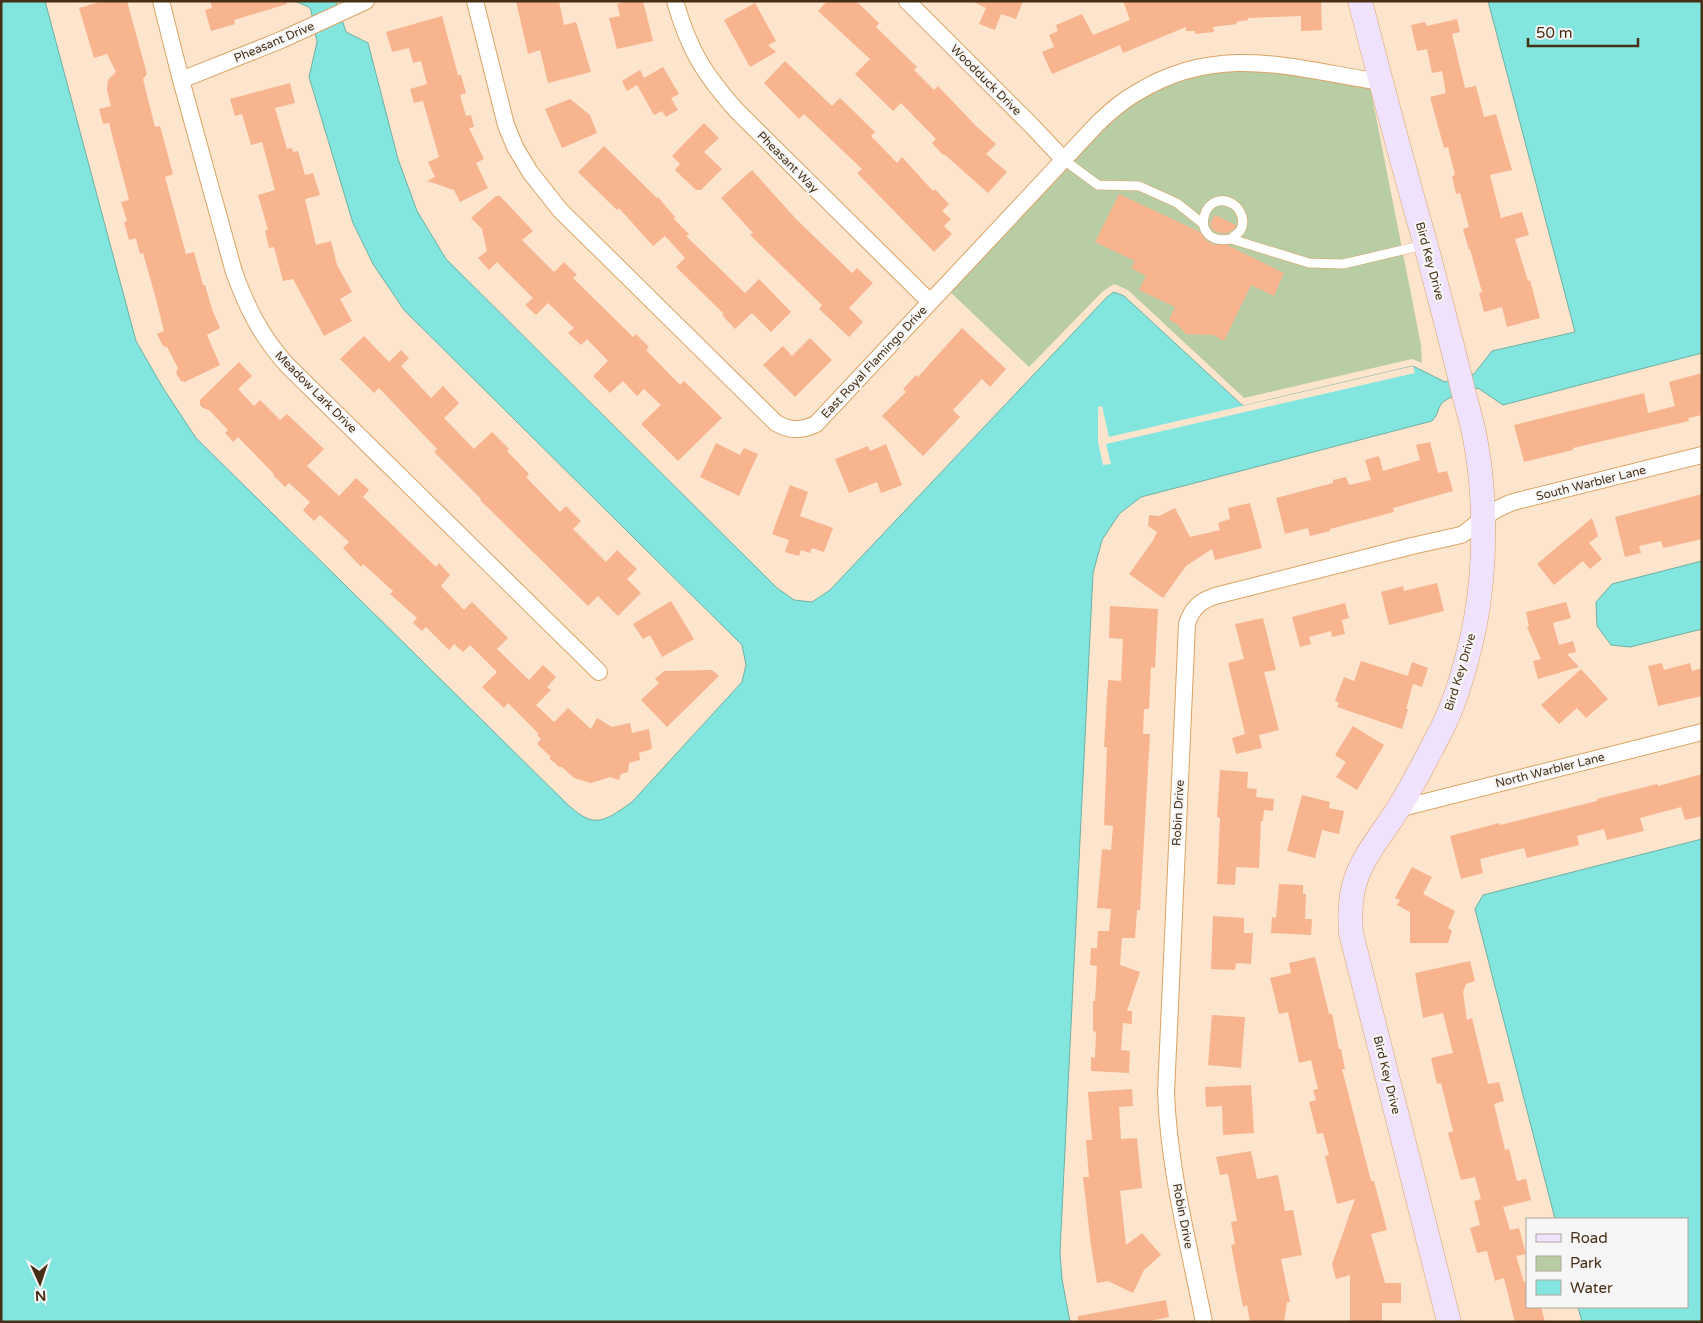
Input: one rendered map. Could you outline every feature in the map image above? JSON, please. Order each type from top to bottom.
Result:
[{"type":"street","name":"Meadow Lark Drive","points":[[161,1],[234,272],[245,302],[257,326],[273,349],[599,672]]},
{"type":"street","name":"East Royal Flamingo Drive","points":[[475,1],[506,125],[515,147],[530,172],[560,210],[776,423],[785,428],[795,430],[816,424],[1099,122],[1125,100],[1154,82],[1186,70],[1220,64],[1255,62],[1286,65],[1333,75],[1381,82]]},
{"type":"street","name":"Pheasant Way","points":[[676,1],[690,46],[706,74],[718,90],[930,302]]},
{"type":"street","name":"Woodduck Drive","points":[[907,1],[1064,160]]},
{"type":"street","name":"Bird Key Drive","points":[[1360,1],[1475,437],[1483,518],[1480,586],[1475,622],[1466,663],[1453,701],[1438,737],[1398,809],[1361,864],[1355,878],[1350,905],[1352,933],[1450,1322]]},
{"type":"street","name":"Pheasant Drive","points":[[181,80],[281,40],[360,4]]},
{"type":"street","name":"South Warbler Lane","points":[[1483,518],[1500,507],[1513,502],[1702,455]]},
{"type":"street","name":"Robin Drive","points":[[1204,1322],[1173,1169],[1167,1122],[1166,1093],[1186,633],[1190,614],[1198,604],[1215,596],[1461,535],[1483,518]]},
{"type":"street","name":"North Warbler Lane","points":[[1398,809],[1702,732]]},
{"type":"lane","points":[[1064,160],[1098,184],[1139,186],[1177,203],[1202,223],[1212,238],[1231,239],[1309,263],[1344,264],[1425,245]]},
{"type":"lane","points":[[1202,223],[1205,210],[1214,202],[1226,200],[1238,206],[1243,218],[1240,230],[1231,239]]},
{"type":"green space","points":[[1195,59],[1299,63],[1369,81],[1421,345],[1422,363],[1412,359],[1244,398],[1128,290],[1114,284],[1102,292],[1029,367],[943,285],[1151,81]]},
{"type":"water","points":[[1,1],[45,1],[136,341],[163,388],[196,438],[564,801],[582,816],[590,819],[605,819],[632,802],[742,682],[746,665],[742,645],[404,310],[373,264],[353,223],[309,77],[317,42],[311,10],[309,7],[294,1],[336,1],[346,32],[368,43],[398,159],[417,211],[446,259],[777,588],[794,600],[812,602],[830,590],[1107,297],[1114,292],[1124,296],[1243,406],[1413,366],[1445,382],[1474,374],[1492,351],[1575,332],[1488,1],[1702,1],[1702,353],[1503,405],[1478,388],[1444,401],[1432,421],[1141,497],[1119,514],[1102,540],[1093,573],[1060,1252],[1062,1279],[1070,1322],[1,1322]]},
{"type":"water","points":[[1702,561],[1702,629],[1630,647],[1611,645],[1597,626],[1596,602],[1612,584]]},
{"type":"water","points":[[1702,839],[1702,1322],[1582,1322],[1578,1308],[1688,1308],[1688,1218],[1555,1218],[1475,909],[1483,895]]},
{"type":"pier","points":[[1413,366],[1415,373],[1106,444],[1111,464],[1103,465],[1098,442],[1098,407],[1102,406],[1109,437]]},
{"type":"building","points":[[103,1],[127,1],[147,74],[143,79],[155,127],[160,126],[173,174],[165,177],[186,254],[194,252],[203,285],[205,285],[220,328],[207,335],[220,365],[185,382],[181,381],[176,373],[178,368],[167,347],[163,346],[157,334],[164,331],[156,299],[143,253],[140,254],[136,238],[129,240],[124,222],[127,221],[121,202],[129,200],[109,123],[103,124],[99,109],[111,106],[107,90],[108,80],[116,72],[107,54],[94,58],[79,8]]},
{"type":"building","points":[[210,1],[286,1],[287,4],[234,20],[235,24],[211,31],[205,10],[212,8]]},
{"type":"building","points":[[516,1],[559,1],[564,25],[576,22],[591,72],[548,83],[540,50],[528,54]]},
{"type":"building","points":[[627,1],[643,1],[653,41],[617,49],[609,18],[620,16],[617,4]]},
{"type":"building","points":[[827,1],[856,1],[879,23],[876,27],[917,67],[914,70],[934,90],[938,86],[996,144],[986,154],[1007,172],[988,193],[943,155],[932,143],[936,139],[901,103],[893,111],[855,74],[870,59],[818,11]]},
{"type":"building","points":[[972,1],[1023,1],[1016,19],[1001,14],[995,30],[979,24],[986,8]]},
{"type":"building","points":[[1123,1],[1321,1],[1322,30],[1301,31],[1301,16],[1248,18],[1248,20],[1236,22],[1237,24],[1213,27],[1214,32],[1195,34],[1195,31],[1186,31],[1186,27],[1123,53],[1120,45],[1052,74],[1042,52],[1054,47],[1049,35],[1058,31],[1056,25],[1082,14],[1093,35],[1130,20]]},
{"type":"building","points":[[755,3],[776,41],[768,45],[776,52],[750,67],[724,20]]},
{"type":"building","points":[[442,16],[458,75],[461,75],[466,93],[460,95],[466,116],[471,115],[474,127],[469,128],[484,159],[476,163],[488,188],[460,202],[454,190],[427,181],[435,177],[428,162],[439,157],[423,101],[414,103],[410,89],[427,84],[421,61],[413,63],[409,48],[392,52],[386,32]]},
{"type":"building","points":[[1457,19],[1460,32],[1452,34],[1465,88],[1476,86],[1484,117],[1496,114],[1512,170],[1490,175],[1501,218],[1522,212],[1529,235],[1515,239],[1528,281],[1530,280],[1540,318],[1507,327],[1502,307],[1484,312],[1479,293],[1482,292],[1463,229],[1469,227],[1460,193],[1456,194],[1452,176],[1455,175],[1448,147],[1444,148],[1430,97],[1446,93],[1442,71],[1432,73],[1427,49],[1417,51],[1411,25],[1425,22],[1427,26]]},
{"type":"building","points":[[785,61],[832,106],[840,98],[875,132],[871,136],[897,163],[902,157],[933,191],[935,189],[949,204],[942,211],[951,219],[944,226],[952,234],[934,252],[857,173],[862,169],[804,114],[799,119],[764,83]]},
{"type":"building","points":[[663,67],[679,94],[671,98],[678,110],[666,117],[662,111],[654,115],[637,85],[627,91],[622,81],[640,70],[644,78]]},
{"type":"building","points":[[290,83],[295,103],[275,108],[287,149],[292,148],[293,152],[298,151],[305,175],[313,173],[320,195],[305,199],[316,245],[331,241],[337,265],[352,292],[340,299],[352,321],[324,336],[293,279],[283,281],[274,247],[269,248],[265,230],[268,230],[258,195],[275,190],[262,142],[251,145],[242,114],[235,116],[230,99]]},
{"type":"building","points":[[570,99],[590,115],[597,133],[562,148],[545,109]]},
{"type":"building","points":[[704,123],[719,138],[704,152],[722,169],[701,190],[696,190],[675,170],[680,164],[672,156]]},
{"type":"building","points":[[604,146],[658,197],[675,217],[674,219],[689,234],[686,236],[745,293],[759,279],[791,312],[771,332],[752,313],[735,329],[722,315],[724,314],[676,267],[685,258],[665,236],[653,246],[619,208],[617,210],[578,172]]},
{"type":"building","points":[[752,170],[796,219],[852,273],[857,268],[873,283],[849,308],[863,322],[849,337],[819,309],[822,305],[750,235],[753,233],[721,198]]},
{"type":"building","points":[[1119,194],[1200,232],[1205,240],[1214,245],[1227,245],[1284,273],[1274,296],[1251,285],[1224,341],[1213,335],[1186,334],[1177,324],[1169,320],[1175,307],[1139,290],[1146,276],[1131,268],[1135,261],[1095,242]]},
{"type":"building","points":[[496,196],[500,196],[533,231],[522,240],[554,272],[564,262],[577,275],[573,278],[633,337],[636,334],[649,347],[646,350],[680,385],[684,381],[722,418],[678,461],[641,424],[661,405],[644,389],[637,396],[623,381],[610,393],[593,376],[608,361],[587,339],[581,345],[568,333],[574,328],[548,303],[536,315],[525,305],[533,298],[497,262],[489,270],[478,258],[487,251],[482,229],[471,218]]},
{"type":"building","points":[[1215,215],[1236,225],[1235,228],[1228,233],[1219,233],[1213,230],[1210,224]]},
{"type":"building","points":[[962,328],[1006,369],[990,387],[982,379],[953,410],[960,417],[923,456],[882,416],[906,392],[903,389],[916,375],[918,377]]},
{"type":"building","points":[[364,336],[389,362],[401,350],[409,358],[401,366],[431,398],[443,386],[459,403],[444,418],[474,449],[492,432],[509,449],[507,451],[529,474],[526,477],[560,512],[566,506],[581,521],[573,529],[606,562],[617,550],[637,569],[627,579],[641,593],[618,616],[598,596],[588,606],[480,500],[434,452],[437,449],[379,388],[374,393],[340,359]]},
{"type":"building","points":[[810,338],[832,360],[795,397],[763,365],[783,346],[792,356]]},
{"type":"building","points":[[239,362],[252,376],[238,389],[254,406],[260,400],[280,420],[287,414],[324,449],[307,466],[339,496],[356,478],[369,490],[363,497],[436,567],[439,563],[450,575],[441,586],[464,610],[472,602],[508,638],[497,649],[529,680],[543,665],[556,677],[547,687],[551,690],[536,705],[554,722],[568,708],[591,729],[597,718],[612,727],[630,723],[632,733],[649,729],[652,749],[639,753],[640,760],[629,763],[628,772],[621,774],[619,780],[610,777],[591,783],[574,778],[549,758],[551,757],[537,744],[541,739],[537,735],[538,733],[508,703],[504,708],[482,687],[497,672],[470,645],[463,652],[454,644],[449,650],[426,627],[422,631],[413,623],[417,618],[390,594],[393,591],[363,564],[361,567],[343,548],[349,542],[320,515],[314,521],[303,510],[310,502],[289,483],[285,487],[238,437],[233,442],[225,433],[228,430],[209,410],[200,405],[200,400]]},
{"type":"building","points":[[1702,373],[1702,415],[1688,418],[1689,421],[1573,448],[1573,450],[1524,462],[1514,425],[1644,393],[1648,413],[1675,406],[1669,382]]},
{"type":"building","points":[[1430,442],[1438,473],[1447,471],[1453,491],[1393,508],[1394,512],[1330,529],[1330,531],[1310,536],[1308,528],[1285,534],[1276,498],[1333,483],[1333,480],[1346,477],[1349,485],[1371,480],[1365,460],[1379,456],[1383,471],[1420,460],[1416,445]]},
{"type":"building","points":[[716,443],[740,455],[744,448],[758,454],[739,496],[700,477]]},
{"type":"building","points":[[886,444],[902,485],[881,493],[877,482],[849,493],[835,459],[868,446],[870,451]]},
{"type":"building","points":[[790,485],[808,492],[800,516],[833,528],[824,552],[812,548],[810,553],[801,550],[799,556],[785,552],[789,540],[772,534]]},
{"type":"building","points":[[1702,494],[1702,539],[1663,548],[1661,541],[1639,546],[1641,553],[1625,557],[1615,517]]},
{"type":"building","points":[[1250,503],[1262,548],[1215,560],[1212,549],[1186,566],[1163,598],[1129,574],[1157,532],[1148,526],[1149,515],[1159,516],[1175,508],[1190,537],[1220,530],[1218,523],[1230,519],[1228,508]]},
{"type":"building","points":[[1592,518],[1598,536],[1589,543],[1602,559],[1590,569],[1583,561],[1554,585],[1537,564]]},
{"type":"building","points":[[1437,583],[1444,611],[1389,625],[1381,592],[1403,586],[1404,591]]},
{"type":"building","points":[[671,601],[694,639],[662,657],[650,635],[643,639],[633,624]]},
{"type":"building","points":[[1566,602],[1571,618],[1553,623],[1559,645],[1573,641],[1576,652],[1567,654],[1579,667],[1538,679],[1533,661],[1541,659],[1527,627],[1529,626],[1526,612]]},
{"type":"building","points":[[1345,603],[1349,618],[1342,620],[1345,634],[1332,637],[1331,631],[1309,637],[1311,644],[1300,647],[1292,617]]},
{"type":"building","points":[[1110,606],[1158,609],[1155,668],[1151,667],[1149,709],[1144,709],[1143,734],[1150,734],[1140,910],[1137,910],[1135,938],[1122,938],[1120,965],[1140,972],[1127,1011],[1132,1011],[1132,1024],[1123,1023],[1121,1050],[1130,1051],[1129,1073],[1091,1071],[1091,1057],[1095,1058],[1096,1032],[1093,1031],[1093,1001],[1095,1001],[1097,966],[1090,965],[1091,948],[1097,948],[1098,931],[1109,931],[1111,909],[1097,908],[1102,849],[1111,850],[1113,826],[1104,825],[1107,747],[1104,747],[1108,680],[1121,681],[1123,639],[1109,638]]},
{"type":"building","points":[[1263,618],[1276,670],[1264,672],[1279,730],[1259,735],[1262,748],[1236,754],[1232,738],[1245,734],[1228,663],[1244,659],[1235,624]]},
{"type":"building","points":[[1361,661],[1408,676],[1412,662],[1428,668],[1422,687],[1413,684],[1402,729],[1337,707],[1339,703],[1335,701],[1344,677],[1354,681]]},
{"type":"building","points":[[1662,663],[1664,670],[1690,663],[1692,671],[1702,668],[1702,696],[1658,706],[1648,666]]},
{"type":"building","points":[[1581,669],[1608,699],[1586,718],[1577,708],[1559,724],[1541,705]]},
{"type":"building","points":[[712,670],[719,676],[667,727],[641,700],[659,683],[655,679],[664,671]]},
{"type":"building","points":[[1353,726],[1384,745],[1357,790],[1336,777],[1346,762],[1335,755]]},
{"type":"building","points":[[1220,770],[1248,772],[1247,788],[1257,789],[1256,797],[1274,799],[1273,811],[1264,810],[1263,821],[1261,821],[1259,868],[1236,867],[1235,885],[1217,884],[1220,818],[1217,817]]},
{"type":"building","points":[[1702,774],[1702,816],[1685,820],[1681,807],[1640,818],[1644,831],[1607,840],[1604,829],[1577,836],[1579,845],[1527,858],[1524,848],[1480,859],[1483,873],[1461,879],[1450,836]]},
{"type":"building","points":[[1302,795],[1330,802],[1329,808],[1344,811],[1339,834],[1322,830],[1315,858],[1287,851]]},
{"type":"building","points":[[1412,867],[1432,877],[1423,894],[1455,911],[1448,928],[1452,931],[1448,943],[1410,943],[1410,912],[1397,905],[1400,900],[1395,898]]},
{"type":"building","points":[[1279,884],[1303,885],[1303,894],[1306,894],[1305,919],[1312,919],[1311,935],[1271,933],[1272,917],[1276,918]]},
{"type":"building","points":[[1213,916],[1244,918],[1244,933],[1253,933],[1251,964],[1236,963],[1235,970],[1211,969]]},
{"type":"building","points":[[1315,957],[1329,1014],[1332,1014],[1339,1049],[1341,1049],[1345,1069],[1342,1069],[1371,1181],[1374,1181],[1387,1230],[1371,1234],[1385,1283],[1401,1283],[1401,1303],[1382,1303],[1382,1322],[1350,1322],[1350,1275],[1336,1279],[1332,1264],[1355,1199],[1337,1204],[1325,1156],[1329,1155],[1323,1133],[1317,1134],[1309,1102],[1316,1100],[1313,1090],[1318,1089],[1311,1060],[1299,1063],[1288,1012],[1279,1014],[1270,978],[1291,973],[1289,963]]},
{"type":"building","points":[[1470,961],[1475,981],[1466,984],[1463,992],[1467,1020],[1472,1018],[1488,1084],[1499,1082],[1504,1101],[1494,1104],[1505,1150],[1509,1149],[1517,1181],[1526,1179],[1531,1200],[1503,1207],[1510,1230],[1519,1228],[1526,1254],[1516,1256],[1524,1282],[1526,1281],[1526,1308],[1541,1308],[1545,1322],[1515,1322],[1504,1278],[1495,1281],[1487,1251],[1477,1253],[1470,1228],[1480,1225],[1474,1201],[1481,1199],[1475,1177],[1461,1180],[1448,1133],[1453,1131],[1441,1083],[1437,1084],[1431,1058],[1453,1053],[1443,1013],[1423,1018],[1415,973]]},
{"type":"building","points":[[1212,1015],[1245,1017],[1241,1068],[1208,1065]]},
{"type":"building","points":[[1251,1085],[1254,1133],[1223,1135],[1222,1106],[1206,1107],[1205,1087]]},
{"type":"building","points":[[1132,1089],[1133,1106],[1119,1107],[1121,1139],[1137,1138],[1142,1188],[1120,1191],[1126,1245],[1142,1233],[1161,1255],[1144,1270],[1133,1293],[1108,1281],[1097,1283],[1083,1177],[1089,1177],[1086,1140],[1092,1140],[1088,1092]]},
{"type":"building","points":[[1251,1151],[1257,1179],[1278,1175],[1285,1211],[1293,1210],[1302,1255],[1281,1259],[1290,1302],[1287,1302],[1284,1322],[1250,1322],[1247,1305],[1243,1307],[1231,1245],[1235,1244],[1231,1222],[1237,1221],[1228,1174],[1220,1175],[1216,1157]]},
{"type":"building","points":[[1166,1300],[1169,1317],[1145,1322],[1078,1322],[1078,1316]]}]
